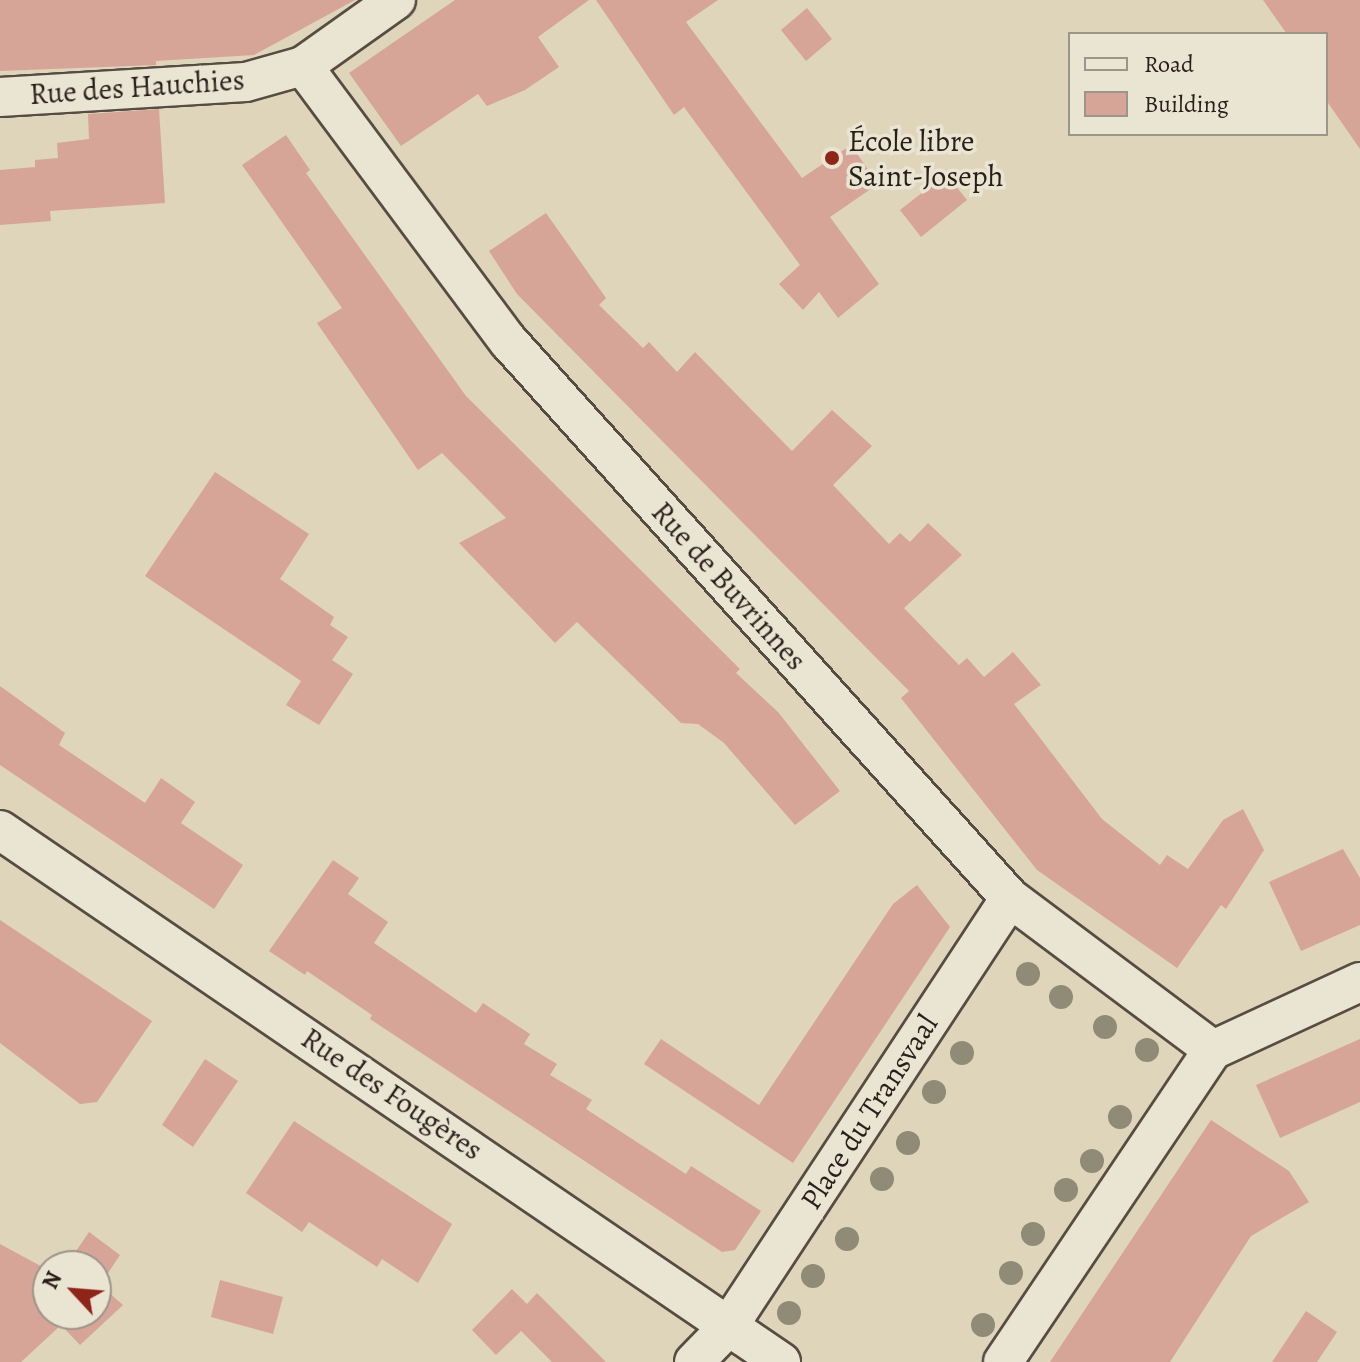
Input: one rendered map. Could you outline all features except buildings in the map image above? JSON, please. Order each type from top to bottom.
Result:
[{"type":"street","name":"Rue des Hauchies","points":[[0,97],[246,82],[303,66],[396,0]]},
{"type":"street","name":"Rue de Buvrinnes","points":[[303,66],[509,342],[1010,898],[1213,1050]]},
{"type":"street","name":"Rue des Fougères","points":[[0,830],[509,1172],[781,1362]]},
{"type":"street","name":"Place du Transvaal","points":[[694,1362],[728,1327],[1010,898]]},
{"type":"street","points":[[1003,1362],[1213,1050],[1360,982]]},
{"type":"place","name":"École libre Saint-Joseph","points":[[832,158]]}]
